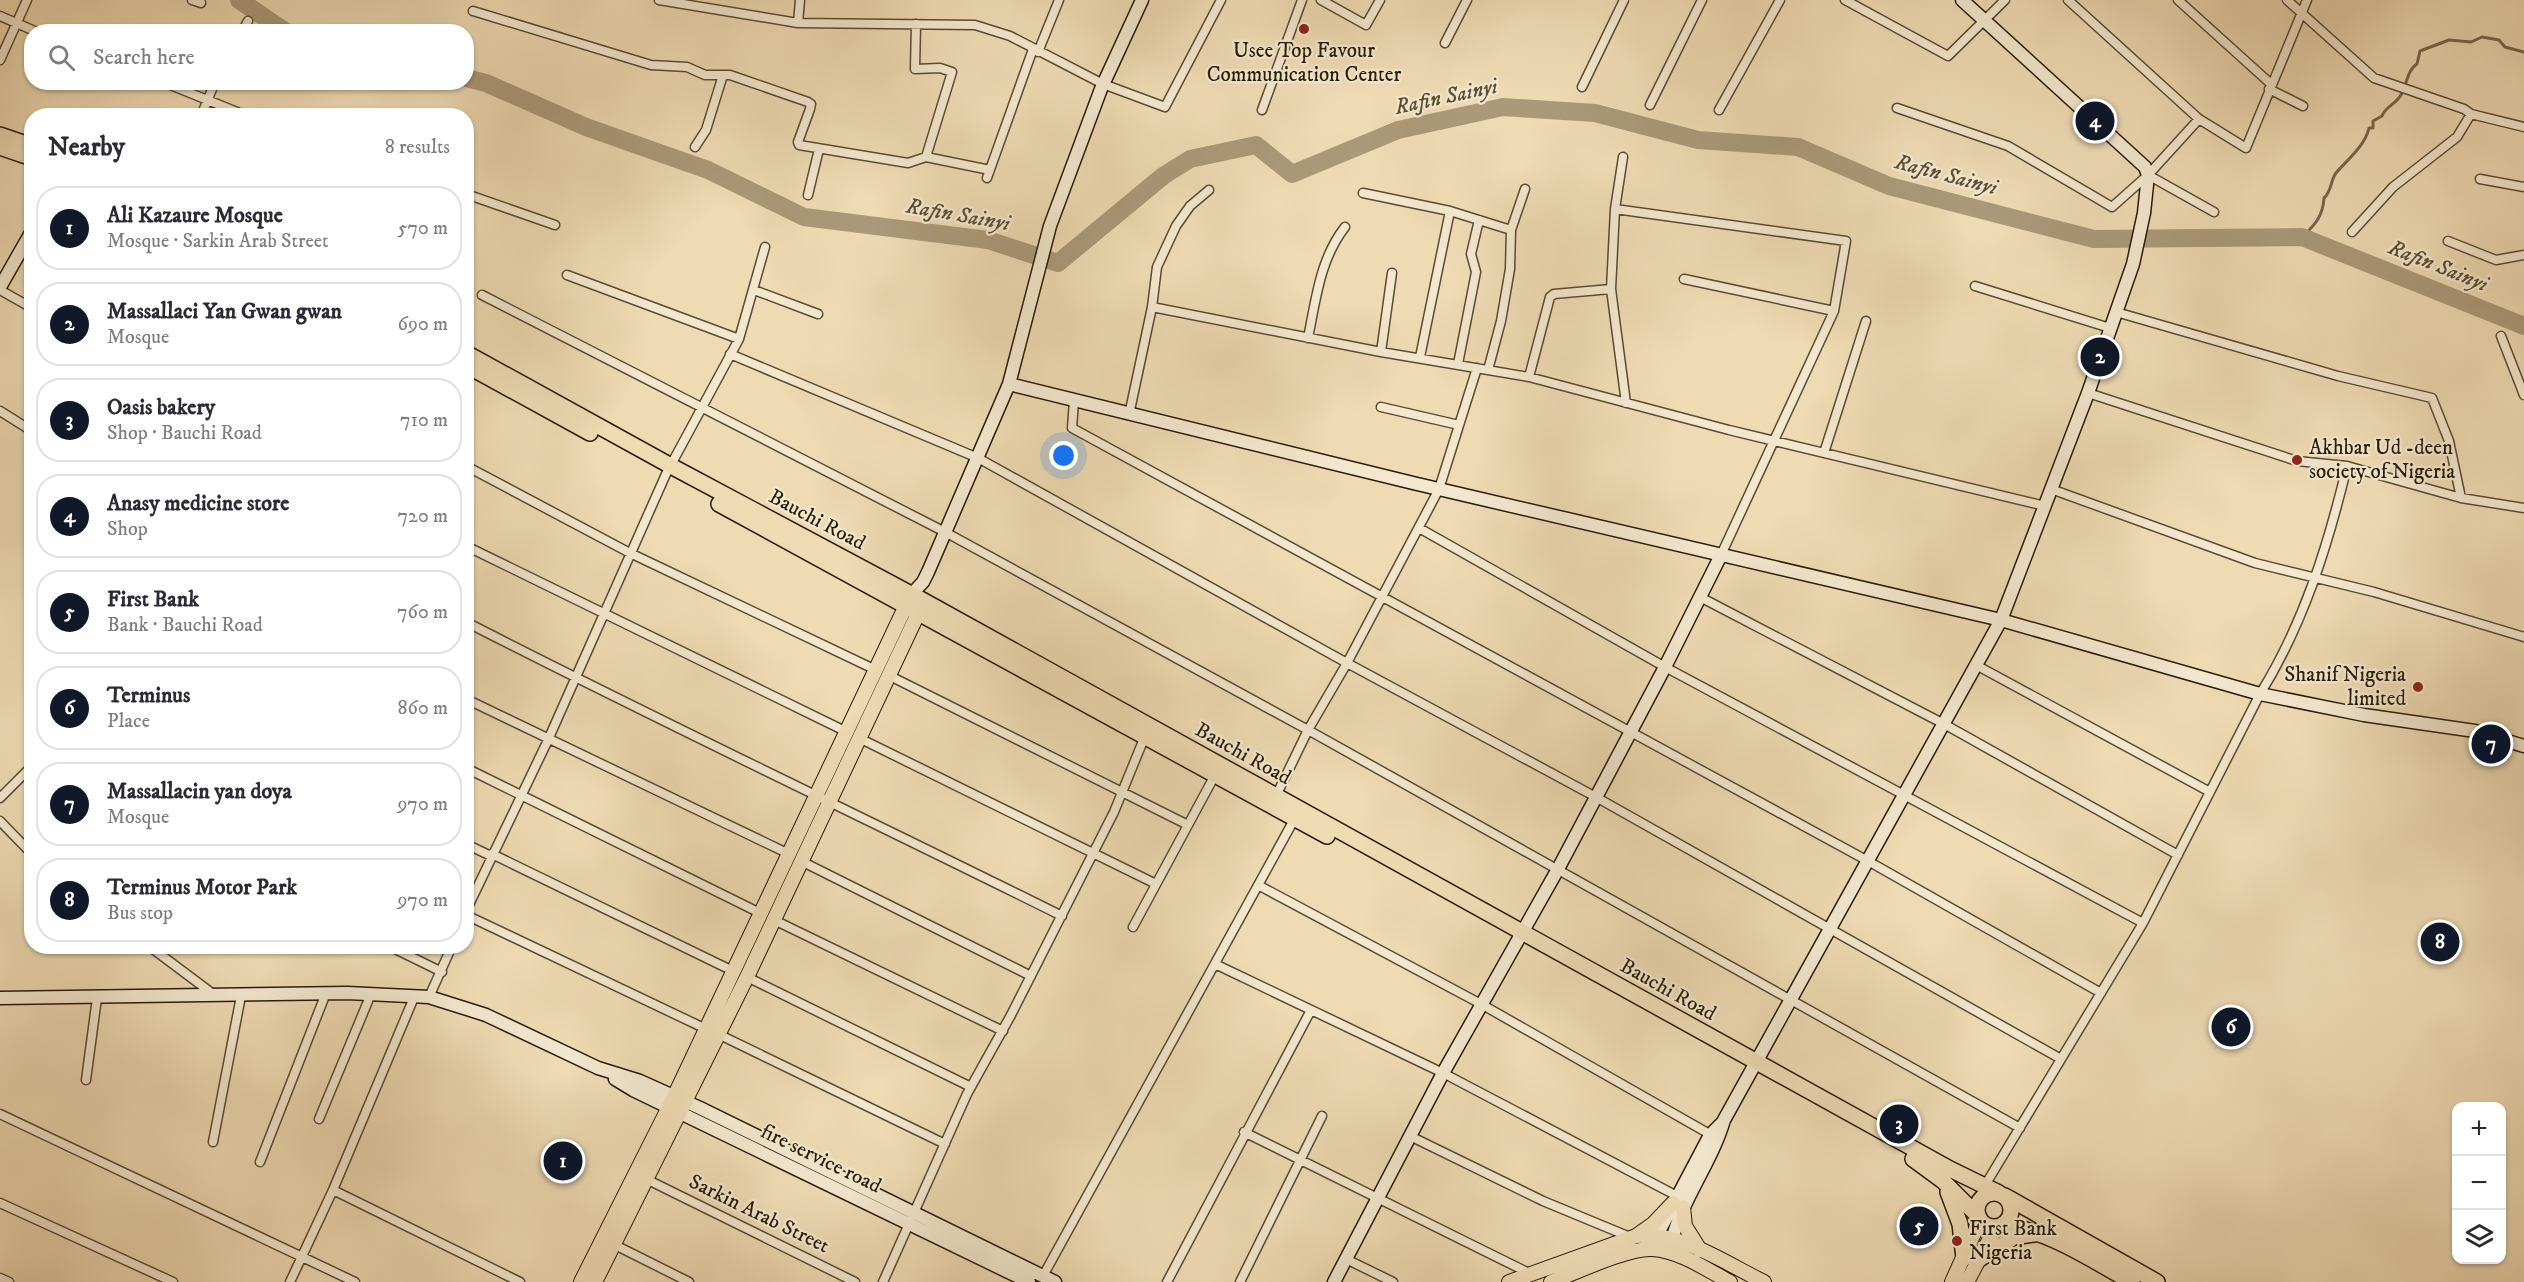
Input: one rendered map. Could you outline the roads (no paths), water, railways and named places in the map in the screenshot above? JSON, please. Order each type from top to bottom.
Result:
[{"type":"highway","points":[[0,135],[24,143]]},
{"type":"highway","points":[[0,147],[24,155]]},
{"type":"highway","name":"Bauchi Road","points":[[474,358],[668,470]]},
{"type":"highway","name":"Bauchi Road","points":[[474,369],[668,470],[1276,796],[1520,937],[1754,1066],[1996,1192],[2157,1282]]},
{"type":"highway","name":"Bauchi Road","points":[[915,604],[1215,775],[1520,937]]},
{"type":"highway","name":"Bauchi Road","points":[[1754,1066],[1915,1160],[1943,1181],[1980,1219]]},
{"type":"highway","points":[[1943,1181],[1957,1211],[1971,1259],[2014,1237],[2037,1233]]},
{"type":"highway","points":[[1998,1226],[2011,1213],[2010,1204],[1996,1192],[1982,1198],[1977,1209],[1984,1224],[1998,1226],[2015,1227],[2037,1233],[2132,1282]]},
{"type":"main road","points":[[581,1282],[677,1104],[718,1034],[747,976],[787,853],[876,670],[915,604]]},
{"type":"main road","points":[[595,1282],[646,1179],[677,1104],[704,1028],[733,971],[801,861],[890,676],[915,604]]},
{"type":"main road","points":[[1638,1243],[1653,1224],[1678,1202],[1685,1226],[1700,1250]]},
{"type":"main road","points":[[1967,1282],[1980,1219]]},
{"type":"main road","points":[[1952,1282],[1998,1226]]},
{"type":"main road","points":[[1551,1282],[1656,1236],[1731,1282]]},
{"type":"main road","points":[[1509,1282],[1638,1243],[1700,1250],[1764,1282]]},
{"type":"street","points":[[0,60],[27,0]]},
{"type":"street","points":[[659,0],[798,23],[975,24],[1010,36],[1103,84],[1165,106],[1221,0]]},
{"type":"street","points":[[798,23],[800,0]]},
{"type":"street","points":[[473,11],[651,65],[687,67],[705,75],[723,75],[756,83],[811,104],[798,142],[799,146],[908,163],[926,157],[989,174],[1036,51],[1059,0]]},
{"type":"street","points":[[915,604],[1009,384],[1050,226],[1103,84],[1142,0]]},
{"type":"street","points":[[1262,110],[1302,0]]},
{"type":"street","points":[[1321,0],[1366,25],[1380,0]]},
{"type":"street","points":[[1445,43],[1467,0]]},
{"type":"street","points":[[1582,87],[1624,0]]},
{"type":"street","points":[[1650,105],[1702,0]]},
{"type":"street","points":[[1719,110],[1780,0]]},
{"type":"street","points":[[1845,0],[1948,56],[2005,0]]},
{"type":"street","points":[[1656,1236],[1715,1137],[2001,620],[2088,393],[2133,264],[2144,213],[2148,175],[2145,167],[1962,0]]},
{"type":"street","points":[[2068,0],[2199,119],[2246,147],[2300,12],[2307,0]]},
{"type":"street","points":[[2178,0],[2270,87],[2303,106]]},
{"type":"street","points":[[2287,0],[2374,78],[2464,109],[2471,114],[2524,128]]},
{"type":"street","points":[[0,16],[24,27]]},
{"type":"street","points":[[916,24],[915,69],[940,68],[952,72],[926,157]]},
{"type":"street","points":[[695,147],[706,130],[723,75]]},
{"type":"street","points":[[182,90],[226,108]]},
{"type":"street","points":[[204,108],[211,90]]},
{"type":"street","points":[[1897,108],[2008,146],[2112,207],[2148,175],[2199,119]]},
{"type":"street","points":[[2352,232],[2393,188],[2457,137],[2471,114]]},
{"type":"street","points":[[808,195],[819,148]]},
{"type":"street","points":[[1623,157],[1615,209],[1611,289],[1626,403]]},
{"type":"street","points":[[2148,175],[2214,212]]},
{"type":"street","points":[[2480,179],[2524,187]]},
{"type":"street","points":[[1488,370],[1501,321],[1510,269],[1512,230],[1525,189]]},
{"type":"street","points":[[1130,415],[1152,307],[1156,267],[1163,249],[1190,206],[1209,190]]},
{"type":"street","points":[[1363,193],[1450,211],[1512,230]]},
{"type":"street","points":[[474,197],[555,225]]},
{"type":"street","points":[[1334,1282],[1443,1073],[1558,869],[1594,796],[1665,667],[1776,441],[1834,311],[1846,241],[1615,209]]},
{"type":"street","points":[[1420,357],[1450,211]]},
{"type":"street","points":[[1458,364],[1476,272],[1471,254],[1479,220]]},
{"type":"street","points":[[1308,338],[1325,258],[1332,243],[1345,227]]},
{"type":"street","points":[[2448,241],[2496,260],[2524,255]]},
{"type":"street","points":[[24,245],[0,288],[24,303]]},
{"type":"street","points":[[474,895],[548,740],[668,470],[739,339],[765,247]]},
{"type":"street","points":[[1380,352],[1392,273]]},
{"type":"street","points":[[567,275],[739,339]]},
{"type":"street","points":[[1684,279],[1834,311]]},
{"type":"street","points":[[1975,286],[2110,328]]},
{"type":"street","points":[[1529,377],[1550,297],[1554,294],[1611,289]]},
{"type":"street","points":[[754,290],[818,314]]},
{"type":"street","points":[[482,295],[945,532],[1308,730],[2020,1128]]},
{"type":"street","points":[[1152,307],[1380,352],[1529,377],[1776,441],[2045,506]]},
{"type":"street","points":[[2116,312],[2338,376],[2432,398],[2449,441],[2461,498]]},
{"type":"street","points":[[1824,453],[1866,321]]},
{"type":"street","points":[[2501,336],[2524,395]]},
{"type":"street","points":[[729,354],[978,458],[1347,663],[1594,796],[2061,1059]]},
{"type":"street","points":[[1276,796],[1308,730],[1347,663],[1439,489],[1477,368]]},
{"type":"street","points":[[1009,384],[1439,489],[2001,620],[2260,694],[2364,715],[2475,731],[2524,746]]},
{"type":"street","points":[[2088,393],[2297,461],[2347,466],[2461,498],[2524,508]]},
{"type":"street","points":[[1074,401],[1072,428],[1868,861],[2101,993]]},
{"type":"street","points":[[1381,407],[1459,425]]},
{"type":"street","points":[[0,411],[24,426]]},
{"type":"street","points":[[1996,1192],[2020,1128],[2144,923],[2260,694],[2280,661],[2333,527],[2347,466]]},
{"type":"street","points":[[474,470],[630,553],[876,670]]},
{"type":"street","points":[[2051,489],[2255,563],[2427,607],[2524,637]]},
{"type":"street","points":[[1419,528],[1665,667],[2144,923]]},
{"type":"street","points":[[474,550],[847,732]]},
{"type":"street","points":[[1700,597],[1944,724],[2178,855]]},
{"type":"street","points":[[474,626],[741,761],[816,794],[1062,916]]},
{"type":"street","points":[[1976,665],[2210,792]]},
{"type":"street","points":[[890,676],[1188,825]]},
{"type":"street","points":[[474,703],[787,853]]},
{"type":"street","points":[[883,1282],[971,1087],[1003,1031],[1094,854],[1145,736]]},
{"type":"street","points":[[861,739],[1156,884]]},
{"type":"street","points":[[474,772],[1003,1031]]},
{"type":"street","points":[[0,798],[24,774]]},
{"type":"street","points":[[1133,927],[1215,775]]},
{"type":"street","points":[[1043,1276],[1295,819]]},
{"type":"street","points":[[0,821],[24,846]]},
{"type":"street","points":[[474,847],[733,971]]},
{"type":"street","points":[[801,861],[1031,976]]},
{"type":"street","points":[[1258,885],[1481,1004],[1715,1137]]},
{"type":"street","points":[[474,917],[704,1028]]},
{"type":"street","points":[[160,954],[216,997]]},
{"type":"street","points":[[405,954],[442,972]]},
{"type":"street","points":[[429,997],[449,954]]},
{"type":"street","points":[[1215,964],[1443,1073],[1678,1202]]},
{"type":"street","points":[[747,976],[971,1087]]},
{"type":"street","points":[[260,1162],[326,993]]},
{"type":"street","name":"fire service road","points":[[0,998],[216,997],[326,993],[429,997],[486,1015],[598,1068],[633,1090],[677,1104],[913,1219],[1029,1282]]},
{"type":"street","points":[[319,1119],[371,994]]},
{"type":"street","points":[[290,1282],[333,1190],[415,995]]},
{"type":"street","points":[[213,1142],[241,996]]},
{"type":"street","points":[[86,1080],[97,998]]},
{"type":"street","points":[[1167,1282],[1244,1132],[1311,1010]]},
{"type":"street","points":[[718,1034],[945,1144]]},
{"type":"street","points":[[0,1114],[355,1282]]},
{"type":"street","points":[[1240,1282],[1322,1116]]},
{"type":"street","points":[[1244,1132],[1379,1197],[1530,1274]]},
{"type":"street","points":[[1410,1136],[1638,1243]]},
{"type":"street","name":"Sarkin Arab Street","points":[[646,1179],[855,1282]]},
{"type":"street","points":[[333,1190],[520,1282]]},
{"type":"street","points":[[1670,1246],[1678,1202]]},
{"type":"street","points":[[0,1203],[173,1282]]},
{"type":"street","points":[[913,1219],[1055,1282]]},
{"type":"street","points":[[614,1244],[689,1282]]},
{"type":"street","points":[[1346,1259],[1393,1282]]},
{"type":"street","points":[[0,1278],[9,1282]]},
{"type":"waterway","name":"Rafin Sainyi","points":[[239,0],[274,24]]},
{"type":"waterway","points":[[2302,237],[2320,215],[2324,198],[2336,173],[2360,147],[2369,128],[2373,128],[2373,121],[2382,116],[2401,95],[2409,74],[2417,64],[2420,51],[2449,40],[2471,42],[2482,37],[2499,40],[2505,47],[2524,52]]},
{"type":"waterway","name":"Rafin Sainyi","points":[[474,80],[486,83],[586,127],[708,170],[804,217],[988,240],[1058,263],[1163,176],[1190,159],[1256,145],[1292,174],[1398,130],[1503,107],[1595,113],[1698,140],[1798,147],[1889,186],[2094,239],[2302,237],[2524,326]]},
{"type":"place","name":"Usee Top Favour Communication Center","points":[[1304,29]]},
{"type":"place","name":"Anasy medicine store","points":[[2095,121]]},
{"type":"place","name":"Massallaci Yan Gwan gwan","points":[[2100,357]]},
{"type":"place","name":"Akhbar Ud -deen society of Nigeria","points":[[2297,460]]},
{"type":"place","name":"Shanif Nigeria limited","points":[[2418,687]]},
{"type":"place","name":"Massallacin yan doya","points":[[2491,744]]},
{"type":"place","name":"Terminus Motor Park","points":[[2440,942]]},
{"type":"place","name":"Terminus","points":[[2231,1027]]},
{"type":"place","name":"Oasis bakery","points":[[1899,1124]]},
{"type":"place","name":"Ali Kazaure Mosque","points":[[563,1161]]},
{"type":"place","name":"First Bank","points":[[1919,1226]]},
{"type":"place","name":"First Bank Nigeria","points":[[1957,1241]]}]
